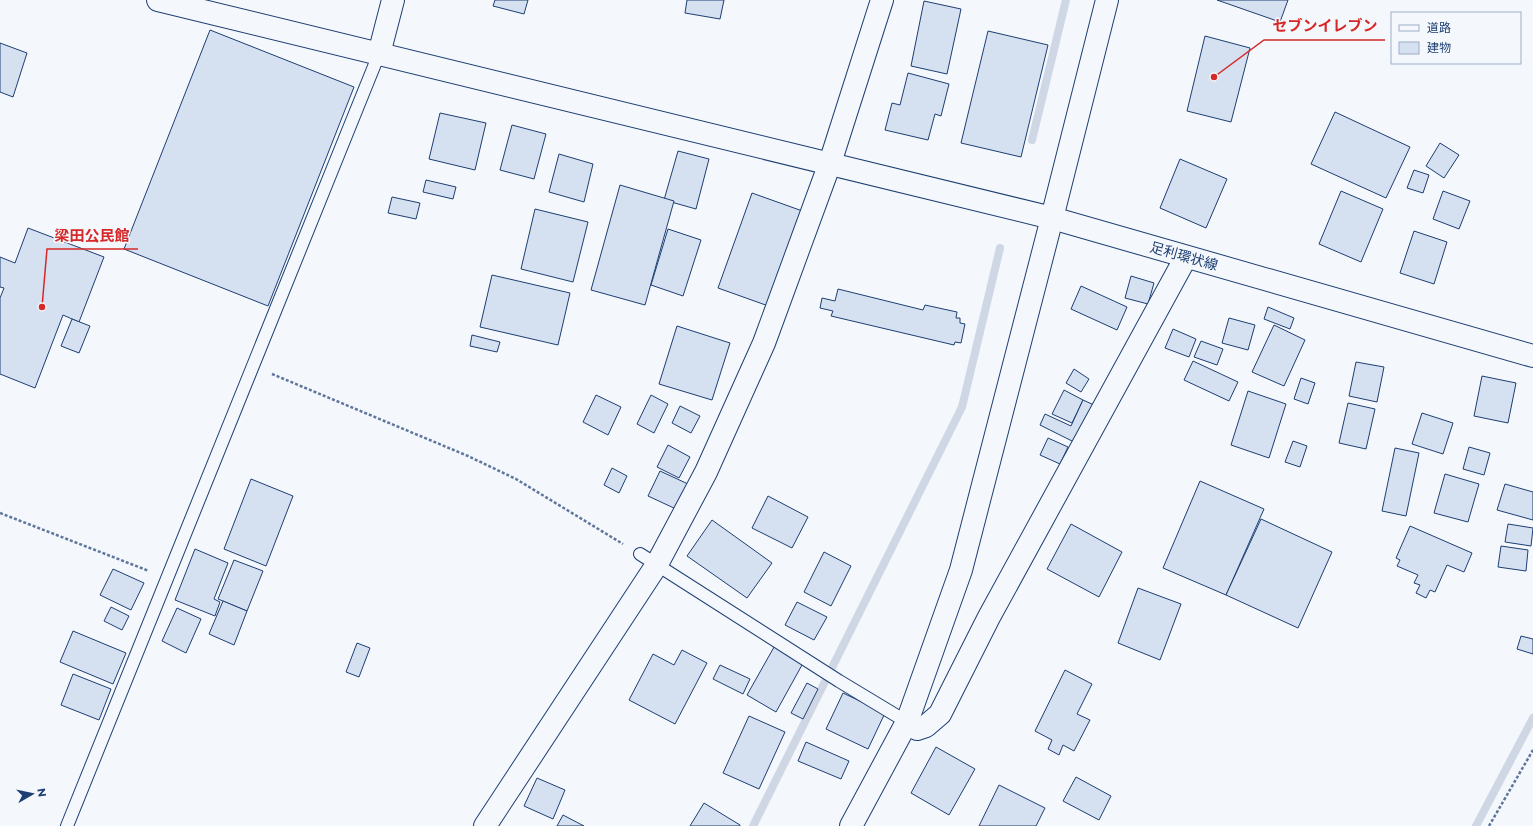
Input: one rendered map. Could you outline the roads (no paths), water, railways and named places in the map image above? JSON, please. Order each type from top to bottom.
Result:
[{"type":"street","name":"足利環状線","points":[[158,0],[210,6],[379,54],[1052,218],[1533,356]]},
{"type":"street","points":[[379,54],[393,0]]},
{"type":"street","points":[[485,826],[648,560],[706,472],[764,343],[830,163],[882,0]]},
{"type":"street","points":[[851,826],[907,722],[961,570],[1107,0]]},
{"type":"street","points":[[907,722],[917,730],[926,726],[940,714],[989,617],[1186,257]]},
{"type":"lane","points":[[67,826],[255,366],[379,54]]},
{"type":"lane","points":[[648,560],[907,722]]},
{"type":"waterway","points":[[1032,140],[1066,0]]},
{"type":"waterway","points":[[753,826],[962,407],[1000,248]]},
{"type":"waterway","points":[[1476,826],[1533,718]]},
{"type":"place","name":"セブンイレブン","points":[[1214,77]]},
{"type":"place","name":"梁田公民館","points":[[42,307]]}]
